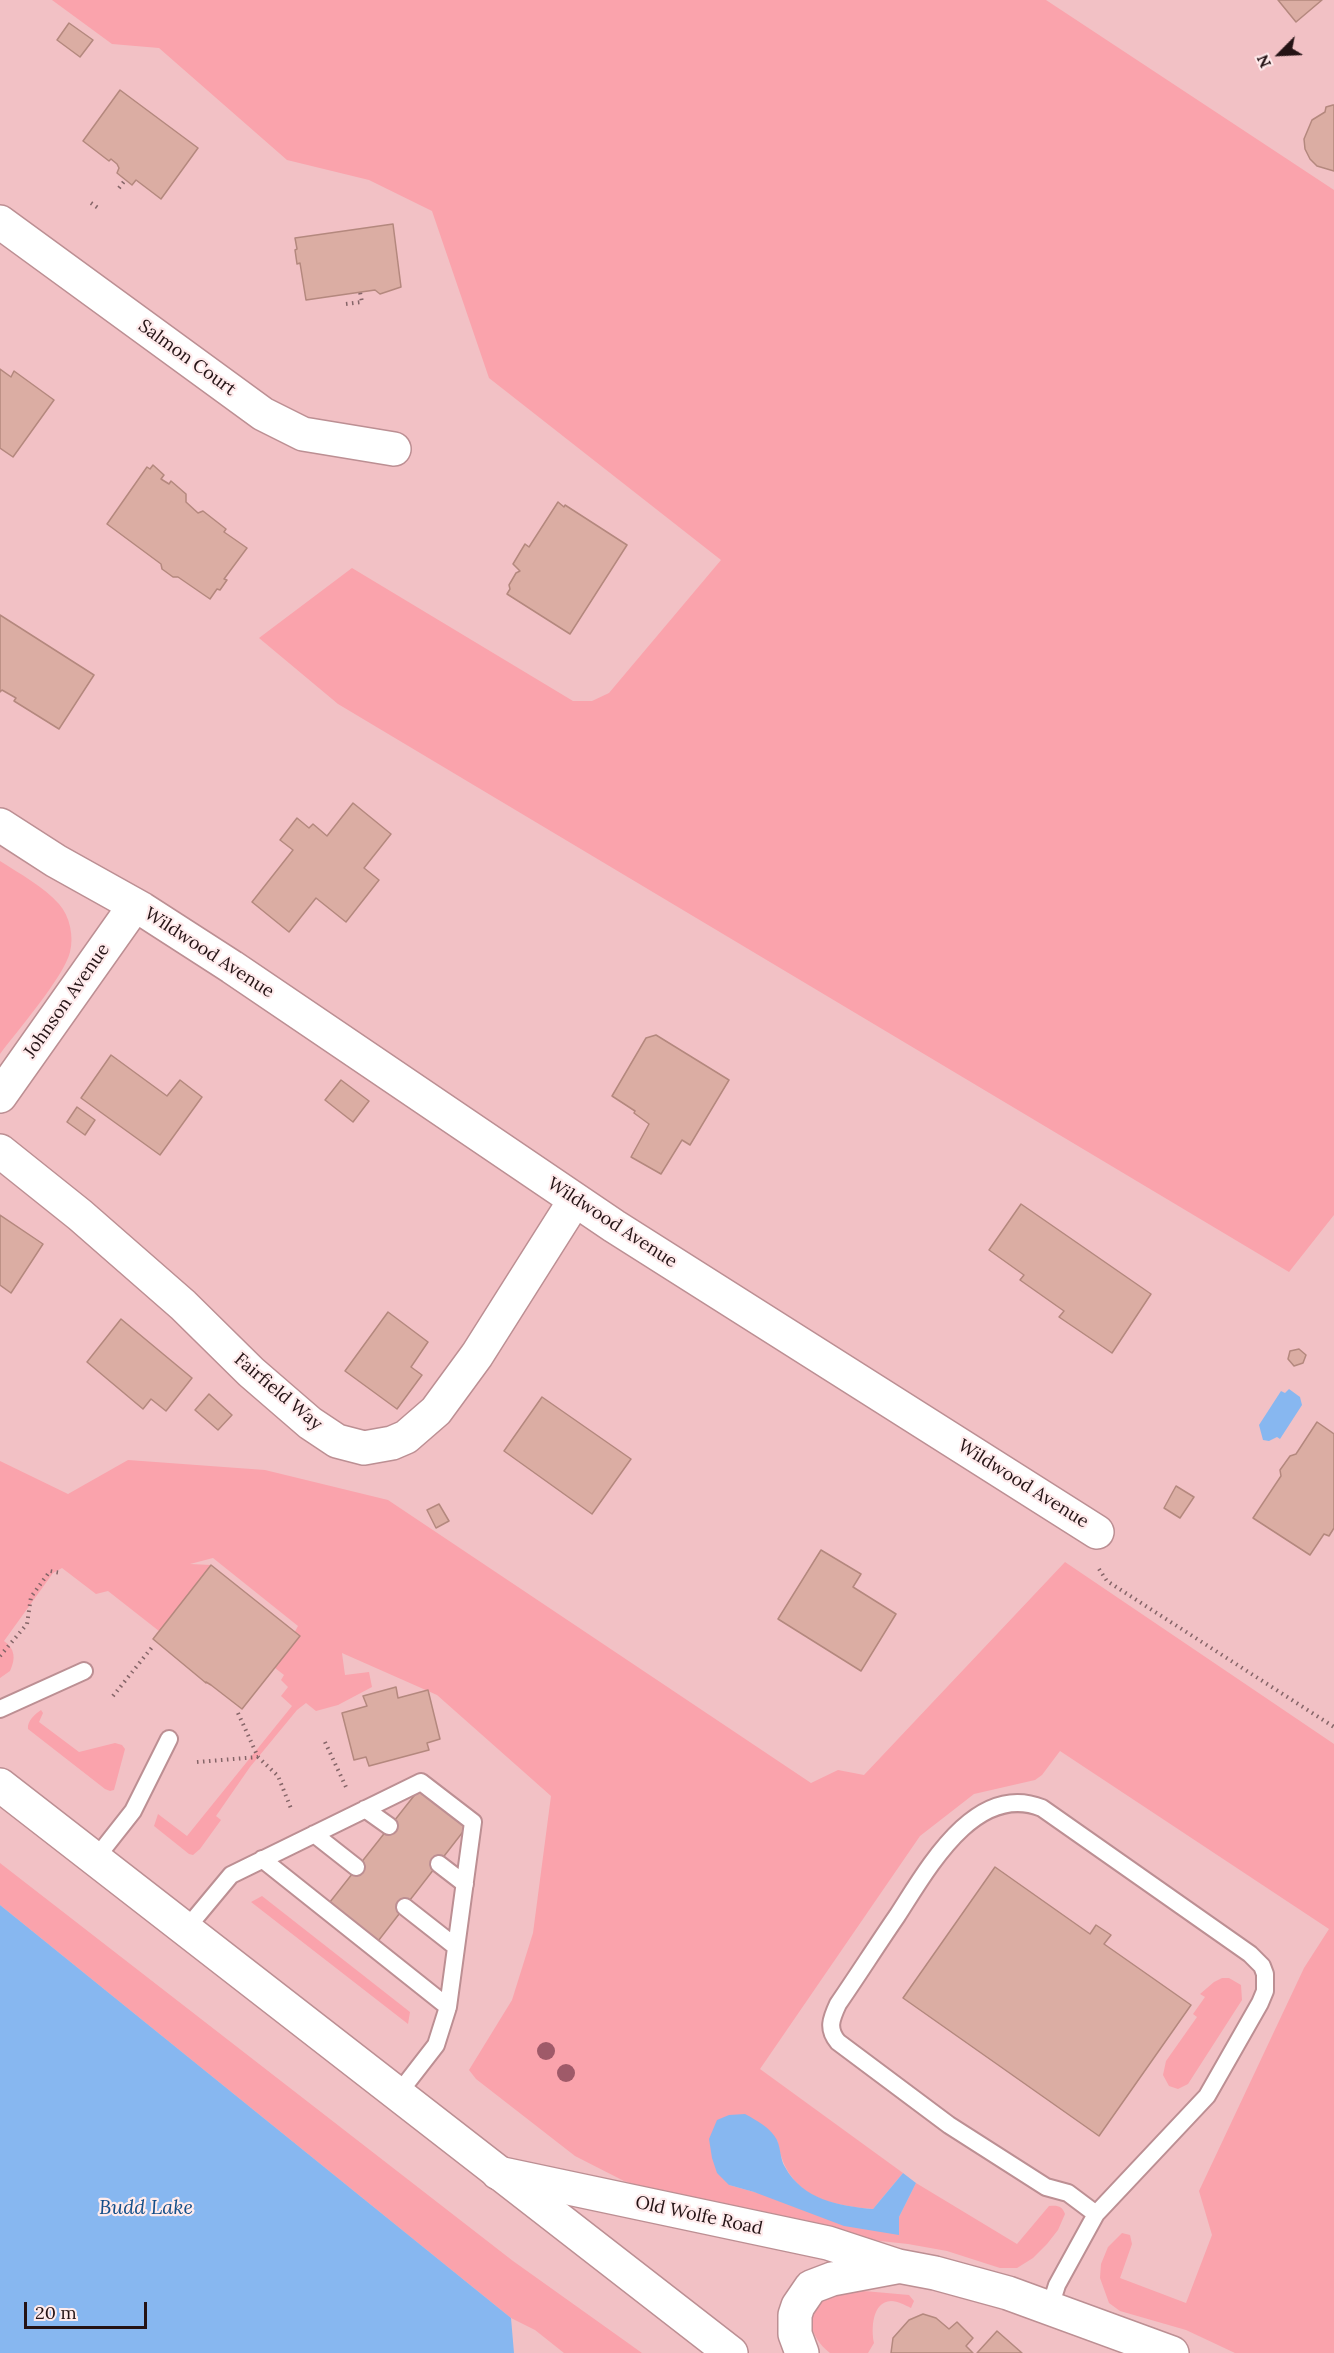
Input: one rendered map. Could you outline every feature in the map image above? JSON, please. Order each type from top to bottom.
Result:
[{"type":"street","name":"Salmon Court","points":[[0,222],[263,414],[303,434],[394,449]]},
{"type":"street","name":"Wildwood Avenue","points":[[0,825],[56,861],[135,905],[232,967],[575,1200],[1097,1532]]},
{"type":"street","name":"Johnson Avenue","points":[[0,1096],[135,905]]},
{"type":"street","name":"Fairfield Way","points":[[0,1151],[80,1215],[183,1305],[251,1372],[310,1422],[337,1441],[364,1448],[392,1443],[406,1437],[436,1411],[477,1355],[575,1200]]},
{"type":"street","points":[[0,1785],[731,2353]]},
{"type":"street","name":"Old Wolfe Road","points":[[498,2173],[828,2242],[898,2266],[972,2282],[1050,2307],[1137,2347],[1172,2353]]},
{"type":"street","name":"Old Wolfe Road","points":[[802,2353],[795,2334],[795,2315],[803,2297],[811,2287],[832,2279],[898,2266]]},
{"type":"lane","points":[[0,1709],[84,1671]]},
{"type":"lane","points":[[96,1858],[133,1810],[169,1739]]},
{"type":"lane","points":[[186,1929],[231,1875],[421,1782],[473,1822],[448,2007],[436,2045],[398,2094]]},
{"type":"lane","points":[[1050,2307],[1057,2285],[1096,2214],[1207,2096],[1260,2003],[1265,1991],[1265,1974],[1262,1966],[1250,1954],[1042,1808],[1020,1801],[1006,1804],[976,1817],[961,1829],[934,1858],[838,2004],[830,2025],[832,2035],[838,2042],[949,2125],[1046,2187],[1068,2193],[1096,2214]]},
{"type":"lane","points":[[362,1811],[389,1826]]},
{"type":"lane","points":[[308,1837],[356,1867]]},
{"type":"lane","points":[[262,1859],[448,2007]]},
{"type":"lane","points":[[439,1864],[465,1884]]},
{"type":"lane","points":[[405,1906],[456,1947]]},
{"type":"path","points":[[119,188],[126,179]]},
{"type":"path","points":[[91,203],[98,208]]},
{"type":"path","points":[[346,304],[362,302],[360,292]]},
{"type":"path","points":[[1097,1532],[1095,1561],[1107,1581],[1334,1727]]},
{"type":"path","points":[[0,1656],[27,1624],[31,1597],[50,1571],[61,1573]]},
{"type":"path","points":[[114,1696],[153,1646]]},
{"type":"path","points":[[238,1713],[258,1756],[278,1776],[308,1837]]},
{"type":"path","points":[[325,1742],[362,1811]]},
{"type":"path","points":[[197,1762],[258,1756]]},
{"type":"shaded area","points":[[52,0],[1046,0],[1334,190],[1334,1215],[1289,1272],[338,704],[259,638],[352,568],[573,701],[592,701],[609,693],[721,560],[489,378],[432,211],[369,180],[287,160],[159,48],[112,44]]},
{"type":"shaded area","points":[[0,861],[39,886],[59,904],[68,921],[72,940],[66,963],[59,975],[0,1054]]},
{"type":"shaded area","points":[[128,1460],[265,1470],[388,1500],[811,1783],[838,1770],[864,1775],[1065,1562],[1334,1744],[1334,2353],[1235,2353],[1186,2330],[1120,2311],[1109,2303],[1100,2278],[1101,2264],[1108,2247],[1122,2233],[1130,2235],[1132,2244],[1120,2278],[1186,2303],[1212,2235],[1199,2191],[1304,1968],[1329,1929],[1060,1751],[1042,1775],[1035,1780],[974,1794],[920,1836],[760,2069],[903,2173],[873,2209],[839,2204],[810,2194],[799,2185],[789,2173],[782,2159],[777,2140],[729,2185],[754,2192],[899,2217],[916,2183],[1017,2244],[1049,2206],[1059,2207],[1065,2214],[1058,2230],[1033,2258],[1017,2268],[1000,2268],[947,2251],[852,2238],[664,2194],[624,2181],[575,2156],[476,2079],[469,2070],[512,2000],[533,1933],[551,1796],[437,1695],[342,1653],[345,1675],[369,1672],[372,1687],[338,1705],[316,1711],[306,1703],[297,1710],[250,1767],[216,1816],[221,1820],[193,1855],[154,1826],[158,1814],[187,1836],[292,1706],[281,1696],[288,1687],[281,1680],[284,1675],[275,1668],[298,1626],[213,1558],[190,1564],[211,1565],[159,1631],[108,1591],[96,1594],[62,1568],[53,1573],[4,1641],[10,1647],[14,1658],[10,1671],[0,1678],[0,1461],[68,1494]]},
{"type":"shaded area","points":[[41,1710],[43,1713],[39,1722],[79,1752],[115,1743],[122,1745],[125,1749],[114,1790],[105,1789],[28,1729],[30,1721]]},
{"type":"shaded area","points":[[0,1863],[513,2261],[642,2353],[564,2353],[535,2330],[511,2318],[0,1905]]},
{"type":"shaded area","points":[[262,1896],[410,2012],[408,2024],[251,1902]]},
{"type":"shaded area","points":[[1222,1978],[1229,1978],[1241,1985],[1242,2000],[1188,2084],[1178,2089],[1169,2086],[1163,2075],[1166,2061],[1197,2017],[1193,2014],[1205,1997],[1200,1994]]},
{"type":"shaded area","points":[[864,2291],[909,2295],[914,2301],[911,2308],[891,2301],[880,2306],[874,2317],[874,2343],[868,2353],[830,2353],[813,2331],[811,2323],[815,2308],[821,2301],[831,2296]]},
{"type":"water","points":[[1289,1389],[1300,1397],[1302,1405],[1280,1439],[1277,1437],[1269,1441],[1263,1440],[1259,1425],[1281,1391],[1285,1393]]},
{"type":"water","name":"Budd Lake","points":[[0,1905],[511,2318],[514,2353],[0,2353]]},
{"type":"water","points":[[745,2114],[763,2125],[774,2136],[783,2164],[793,2178],[812,2194],[823,2199],[847,2206],[873,2209],[903,2173],[916,2183],[899,2217],[899,2235],[844,2226],[754,2192],[729,2185],[717,2173],[709,2139],[717,2120],[729,2115]]},
{"type":"building","points":[[1278,0],[1322,0],[1296,22]]},
{"type":"building","points":[[69,23],[93,40],[80,57],[57,40]]},
{"type":"building","points":[[120,90],[198,148],[161,199],[136,180],[132,185],[117,173],[119,168],[117,164],[111,159],[109,161],[83,141]]},
{"type":"building","points":[[1334,105],[1334,171],[1317,166],[1310,159],[1305,149],[1304,139],[1312,120],[1325,112],[1326,107]]},
{"type":"building","points":[[393,224],[401,287],[380,294],[375,290],[306,300],[300,263],[297,264],[295,238]]},
{"type":"building","points":[[0,369],[11,377],[14,371],[54,400],[13,457],[0,448]]},
{"type":"building","points":[[153,465],[164,475],[161,479],[169,484],[171,481],[186,494],[186,502],[198,513],[203,511],[226,529],[224,532],[247,548],[224,579],[227,580],[220,590],[217,589],[210,599],[162,569],[161,564],[107,524],[147,467],[150,469]]},
{"type":"building","points":[[558,502],[627,545],[570,634],[507,594],[510,589],[509,585],[516,573],[520,571],[513,564],[525,544],[529,547]]},
{"type":"building","points":[[0,615],[94,675],[59,729],[14,701],[16,698],[2,690],[0,692]]},
{"type":"building","points":[[353,803],[391,834],[364,868],[379,880],[346,922],[316,898],[289,932],[252,902],[293,850],[280,840],[297,818],[309,828],[313,824],[327,836]]},
{"type":"building","points":[[656,1035],[729,1080],[690,1145],[682,1140],[661,1174],[631,1157],[649,1124],[634,1113],[635,1111],[612,1096],[646,1038]]},
{"type":"building","points":[[111,1055],[167,1096],[180,1080],[202,1097],[160,1155],[81,1098]]},
{"type":"building","points":[[341,1080],[369,1101],[353,1122],[325,1100]]},
{"type":"building","points":[[77,1107],[95,1120],[85,1135],[67,1122]]},
{"type":"building","points":[[1021,1204],[1151,1294],[1112,1353],[1059,1317],[1064,1311],[1020,1280],[1024,1275],[989,1250]]},
{"type":"building","points":[[0,1215],[43,1244],[11,1293],[0,1285]]},
{"type":"building","points":[[388,1312],[428,1342],[411,1367],[422,1375],[397,1409],[345,1371]]},
{"type":"building","points":[[121,1319],[192,1378],[166,1411],[151,1399],[143,1409],[87,1362]]},
{"type":"building","points":[[1299,1349],[1306,1355],[1303,1363],[1294,1366],[1288,1359],[1290,1351]]},
{"type":"building","points":[[209,1394],[232,1415],[218,1430],[195,1410]]},
{"type":"building","points":[[542,1397],[631,1459],[592,1514],[504,1451]]},
{"type":"building","points":[[1317,1422],[1334,1434],[1334,1528],[1329,1536],[1324,1534],[1310,1555],[1253,1518],[1281,1476],[1280,1470],[1290,1456],[1296,1454]]},
{"type":"building","points":[[1176,1486],[1194,1497],[1180,1518],[1164,1508]]},
{"type":"building","points":[[439,1504],[449,1521],[436,1528],[427,1510]]},
{"type":"building","points":[[821,1550],[861,1574],[853,1587],[896,1614],[861,1671],[778,1619]]},
{"type":"building","points":[[211,1565],[300,1636],[242,1709],[206,1683],[153,1639]]},
{"type":"building","points":[[396,1687],[398,1698],[428,1690],[440,1739],[427,1743],[429,1750],[369,1766],[366,1757],[354,1760],[342,1713],[367,1706],[363,1696]]},
{"type":"building","points":[[421,1787],[469,1824],[375,1945],[326,1907]]},
{"type":"building","points":[[995,1867],[1090,1934],[1096,1925],[1111,1935],[1104,1944],[1191,2005],[1099,2136],[903,1998]]},
{"type":"building","points":[[923,2314],[936,2318],[949,2329],[957,2322],[973,2338],[966,2346],[973,2353],[891,2353],[893,2338],[909,2320]]},
{"type":"building","points":[[997,2331],[1022,2353],[977,2353]]}]
